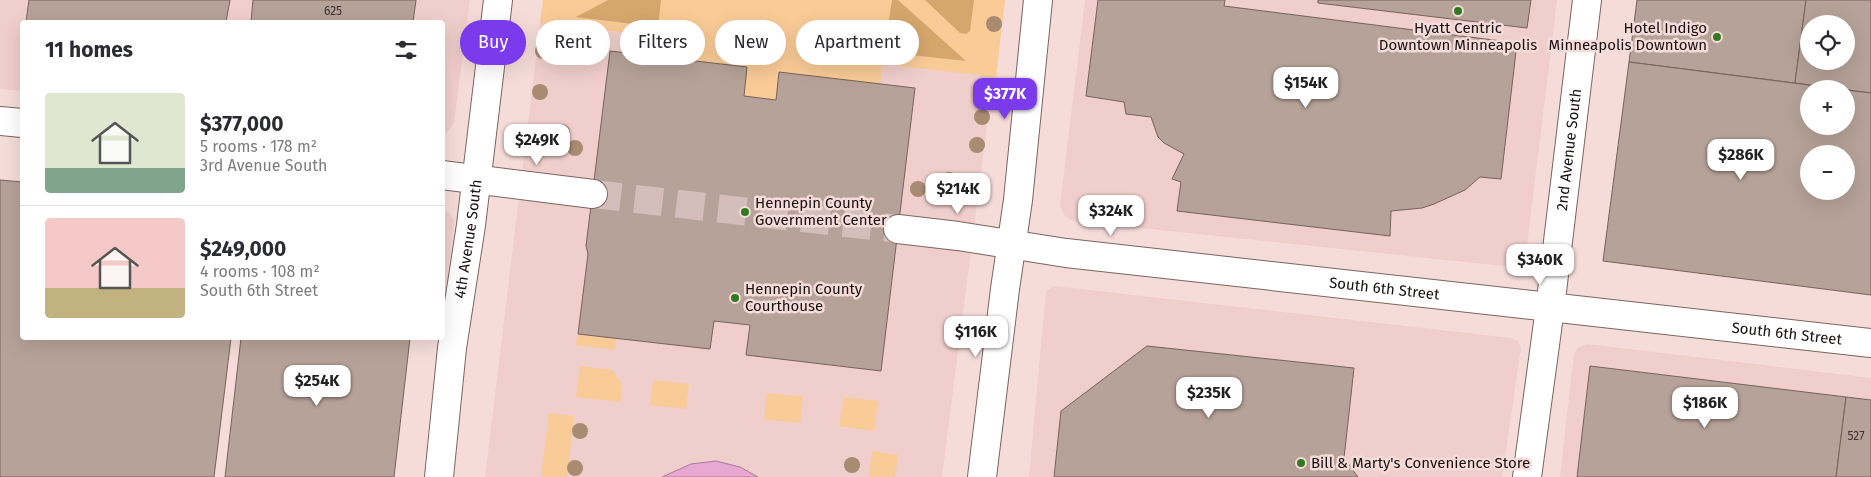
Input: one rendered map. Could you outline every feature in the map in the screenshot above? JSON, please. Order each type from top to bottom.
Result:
[{"type":"main road","name":"4th Avenue South","points":[[439,477],[452,348],[471,225],[498,0]]},
{"type":"main road","points":[[982,477],[1018,200],[1038,0]]},
{"type":"main road","name":"2nd Avenue South","points":[[1527,477],[1550,308],[1587,0]]},
{"type":"main road","points":[[0,121],[20,123]]},
{"type":"main road","points":[[445,175],[593,194]]},
{"type":"main road","name":"South 6th Street","points":[[898,229],[1066,253],[1871,343]]},
{"type":"shaded area","points":[[0,0],[470,0],[467,20],[460,20],[461,65],[454,122],[445,134],[445,20],[20,20],[20,91],[0,89]]},
{"type":"shaded area","points":[[543,0],[1003,0],[942,477],[485,477],[536,58],[536,65],[610,65],[610,20],[541,20]]},
{"type":"shaded area","points":[[543,0],[1005,0],[996,77],[892,65],[919,65],[919,20],[796,20],[796,65],[883,65],[880,84],[780,72],[776,100],[744,96],[747,67],[730,65],[786,65],[786,20],[715,20],[715,63],[705,62],[705,20],[620,20],[620,32],[610,31],[610,20],[540,20]]},
{"type":"shaded area","points":[[608,0],[661,0],[659,20],[620,20],[620,22],[576,17]]},
{"type":"shaded area","points":[[892,0],[898,0],[966,61],[919,56],[919,20],[889,20]]},
{"type":"shaded area","points":[[925,0],[974,0],[970,31],[966,34],[960,33]]},
{"type":"shaded area","points":[[1085,0],[1557,0],[1526,253],[1521,261],[1513,267],[1073,221],[1065,216],[1060,206]]},
{"type":"shaded area","points":[[445,210],[454,219],[445,298]]},
{"type":"shaded area","points":[[1054,286],[1511,338],[1518,341],[1521,348],[1502,477],[1029,477],[1046,291]]},
{"type":"shaded area","points":[[578,334],[616,338],[615,350],[576,345]]},
{"type":"shaded area","points":[[1587,344],[1871,378],[1871,477],[1560,477],[1574,353],[1578,348]]},
{"type":"shaded area","points":[[580,366],[612,370],[622,384],[620,402],[576,397]]},
{"type":"shaded area","points":[[653,380],[689,384],[686,409],[650,405]]},
{"type":"shaded area","points":[[767,393],[803,397],[800,423],[764,419]]},
{"type":"shaded area","points":[[844,397],[878,401],[874,431],[839,426]]},
{"type":"shaded area","points":[[549,413],[574,416],[567,477],[541,477]]},
{"type":"shaded area","points":[[872,451],[898,455],[895,477],[869,477]]},
{"type":"shaded area","points":[[716,461],[740,467],[758,477],[662,477],[691,464]]},
{"type":"building","points":[[29,0],[230,0],[226,20],[26,20]]},
{"type":"building","points":[[253,0],[416,0],[413,20],[251,20]]},
{"type":"building","points":[[1098,0],[1225,0],[1224,6],[1517,43],[1501,179],[1480,177],[1465,190],[1434,204],[1422,208],[1391,211],[1390,236],[1177,211],[1181,182],[1172,179],[1184,154],[1164,143],[1158,137],[1151,117],[1126,114],[1124,102],[1086,96]]},
{"type":"building","name":"Hyatt Centric Downtown Minneapolis","points":[[1318,0],[1531,0],[1527,28],[1318,3]]},
{"type":"building","name":"Hotel Indigo Minneapolis Downtown","points":[[1637,0],[1806,0],[1804,15],[1800,15],[1800,45],[1795,83],[1629,62]]},
{"type":"building","points":[[1806,0],[1871,0],[1871,93],[1855,91],[1855,80],[1800,80],[1800,84],[1795,83],[1800,45],[1800,70],[1855,70],[1855,15],[1804,15]]},
{"type":"building","name":"Hennepin County Government Center","points":[[610,51],[620,52],[620,65],[705,65],[705,62],[715,63],[715,65],[747,67],[744,96],[776,100],[779,72],[915,88],[881,371],[746,355],[750,325],[714,321],[710,349],[578,334],[588,254],[586,246],[608,65],[610,65]]},
{"type":"building","points":[[1629,62],[1800,84],[1800,135],[1855,135],[1855,91],[1871,93],[1871,295],[1603,261]]},
{"type":"building","points":[[0,180],[20,182],[20,340],[231,340],[214,477],[0,477]]},
{"type":"building","points":[[241,340],[410,340],[394,477],[225,477]]},
{"type":"building","points":[[1147,346],[1354,368],[1344,458],[1358,477],[1054,477],[1061,411]]},
{"type":"building","points":[[1590,366],[1846,397],[1836,477],[1577,477]]},
{"type":"building","points":[[1846,397],[1871,400],[1871,477],[1836,477]]},
{"type":"tunnel","points":[[593,194],[898,229]]},
{"type":"place","name":"Hyatt Centric Downtown Minneapolis","points":[[1458,11]]},
{"type":"place","name":"Hotel Indigo Minneapolis Downtown","points":[[1717,37]]},
{"type":"place","name":"Hennepin County Government Center","points":[[745,212]]},
{"type":"place","name":"Hennepin County Courthouse","points":[[735,298]]},
{"type":"place","name":"Bill & Marty's Convenience Store","points":[[1301,463]]}]
